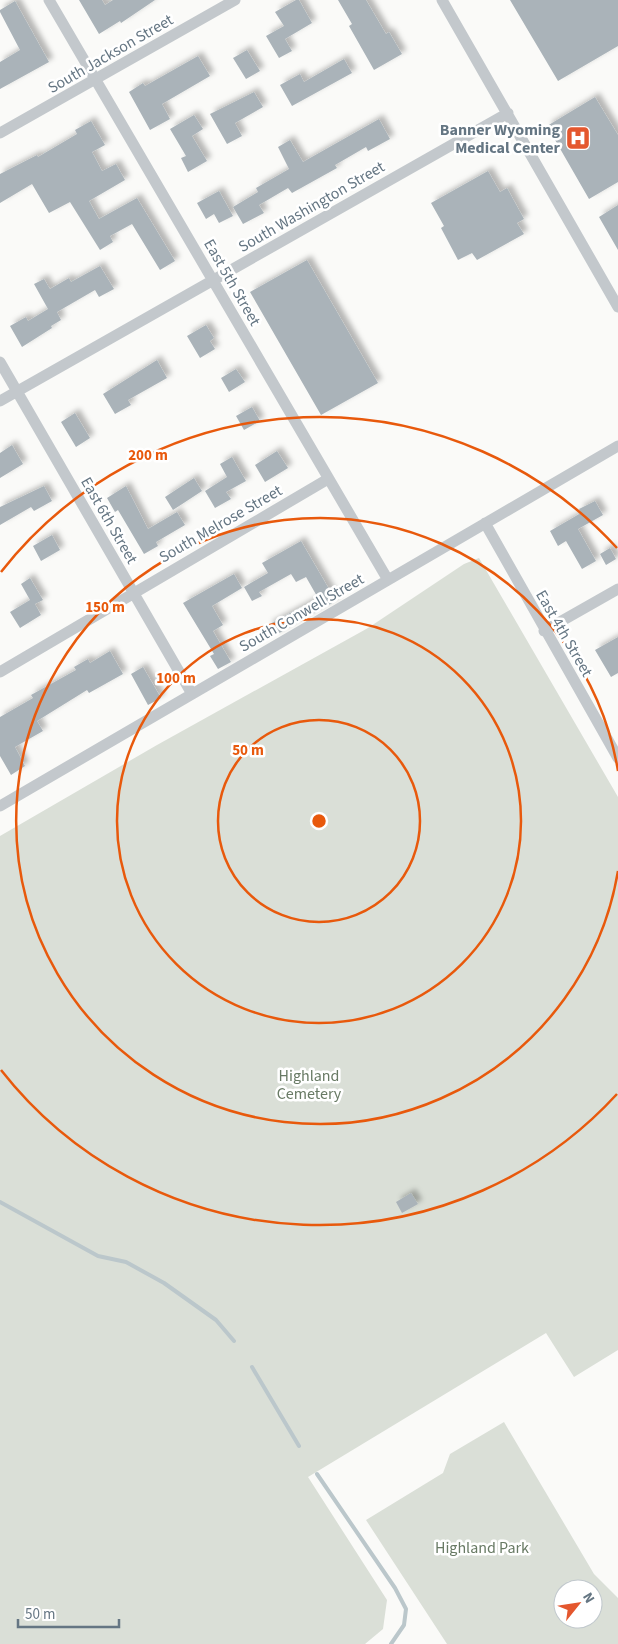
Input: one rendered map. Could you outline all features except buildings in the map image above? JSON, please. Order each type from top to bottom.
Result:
[{"type":"street","name":"East 5th Street","points":[[49,0],[388,580]]},
{"type":"street","name":"South Jackson Street","points":[[0,134],[96,81],[235,0]]},
{"type":"street","points":[[442,0],[618,307]]},
{"type":"street","name":"South Washington Street","points":[[0,401],[508,113]]},
{"type":"street","name":"East 6th Street","points":[[0,362],[192,694]]},
{"type":"street","name":"South Conwell Street","points":[[0,806],[618,446]]},
{"type":"street","name":"South Melrose Street","points":[[0,672],[328,478]]},
{"type":"street","name":"East 4th Street","points":[[485,523],[544,631],[618,758]]},
{"type":"street","points":[[544,631],[618,589]]},
{"type":"green space","name":"Highland Cemetery","points":[[479,558],[618,797],[618,1350],[574,1377],[546,1333],[308,1477],[387,1600],[383,1629],[365,1644],[0,1644],[0,836],[157,745],[368,628],[464,564]]},
{"type":"green space","name":"Highland Park","points":[[504,1422],[594,1574],[599,1579],[553,1579],[553,1629],[603,1629],[603,1583],[618,1598],[618,1644],[447,1644],[366,1520],[443,1473],[450,1454]]},
{"type":"waterway","points":[[0,1202],[98,1256],[126,1262],[164,1283],[216,1320],[234,1341]]},
{"type":"waterway","points":[[252,1367],[299,1446]]},
{"type":"waterway","points":[[317,1474],[395,1588],[406,1609],[404,1625],[391,1644]]},
{"type":"place","name":"Banner Wyoming Medical Center","points":[[578,138]]}]
